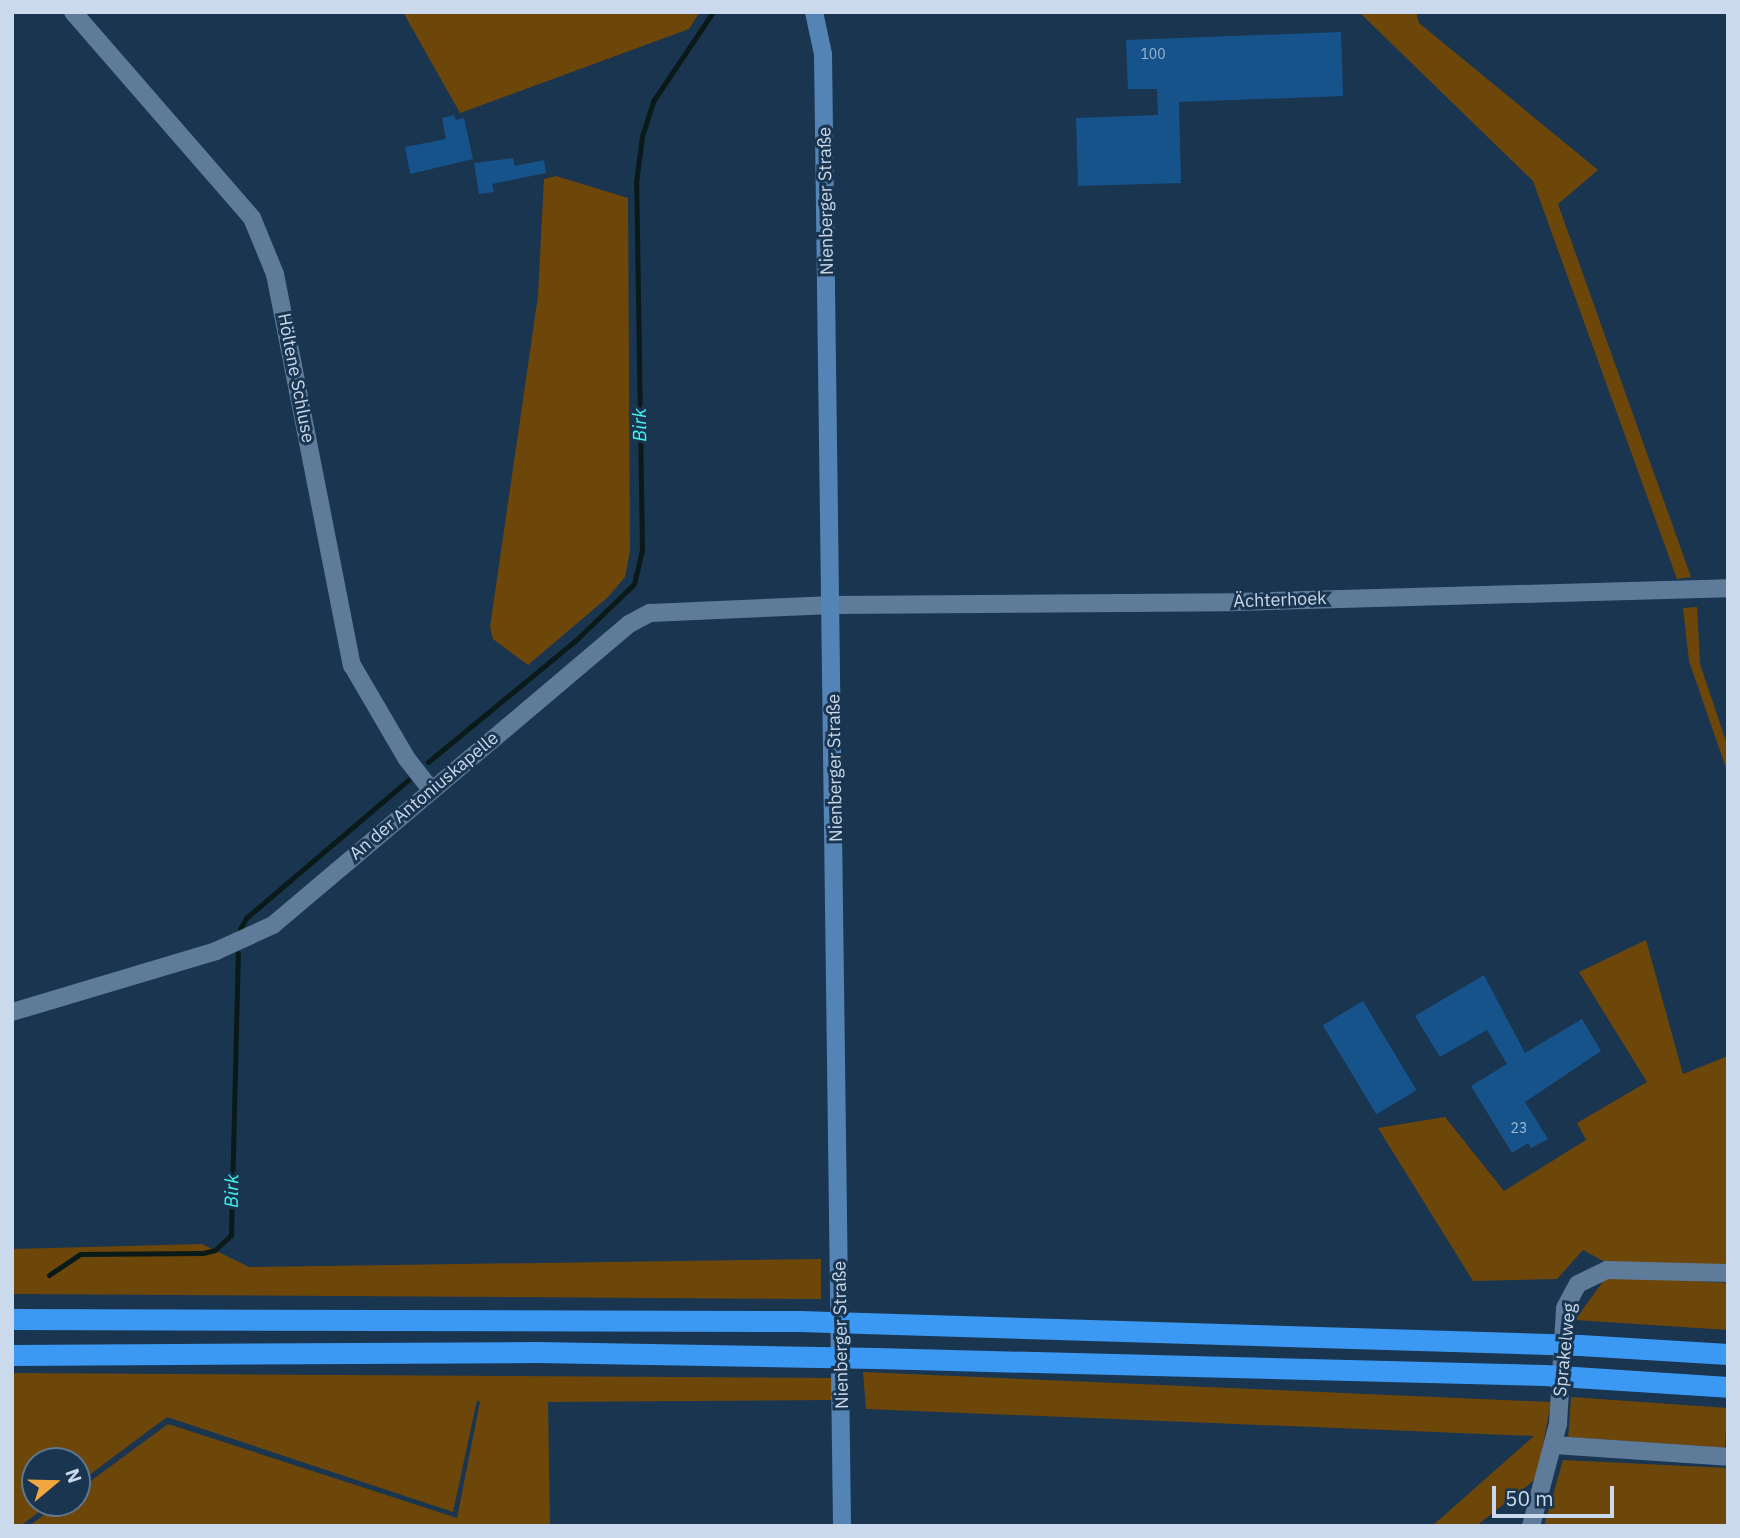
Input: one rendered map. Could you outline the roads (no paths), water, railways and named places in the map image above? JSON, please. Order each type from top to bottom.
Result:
[{"type":"highway","points":[[12,1319],[799,1321],[1580,1345],[1728,1354]]},
{"type":"highway","points":[[12,1355],[537,1352],[875,1358],[1544,1375],[1728,1387]]},
{"type":"street","name":"Höltene Schluse","points":[[73,12],[234,195],[252,218],[264,243],[275,274],[352,666],[407,759],[428,786]]},
{"type":"street","name":"Nienberger Straße","points":[[814,12],[823,54],[833,605],[842,1526]]},
{"type":"street","name":"Ächterhoek","points":[[833,605],[1234,602],[1728,588]]},
{"type":"street","name":"An der Antoniuskapelle","points":[[12,1012],[251,938],[287,914],[428,786],[629,624],[650,613],[833,605]]},
{"type":"street","name":"Sprakelweg","points":[[1531,1526],[1554,1445],[1565,1308],[1578,1284],[1607,1270],[1728,1273]]},
{"type":"street","points":[[1554,1445],[1728,1457]]},
{"type":"waterway","name":"Birk","points":[[428,762],[575,641],[634,584],[642,550],[636,183],[642,136],[654,100],[713,12]]},
{"type":"waterway","name":"Birk","points":[[240,929],[246,918],[408,780]]},
{"type":"waterway","name":"Birk","points":[[49,1275],[80,1254],[203,1253],[215,1250],[231,1235],[238,953]]}]
